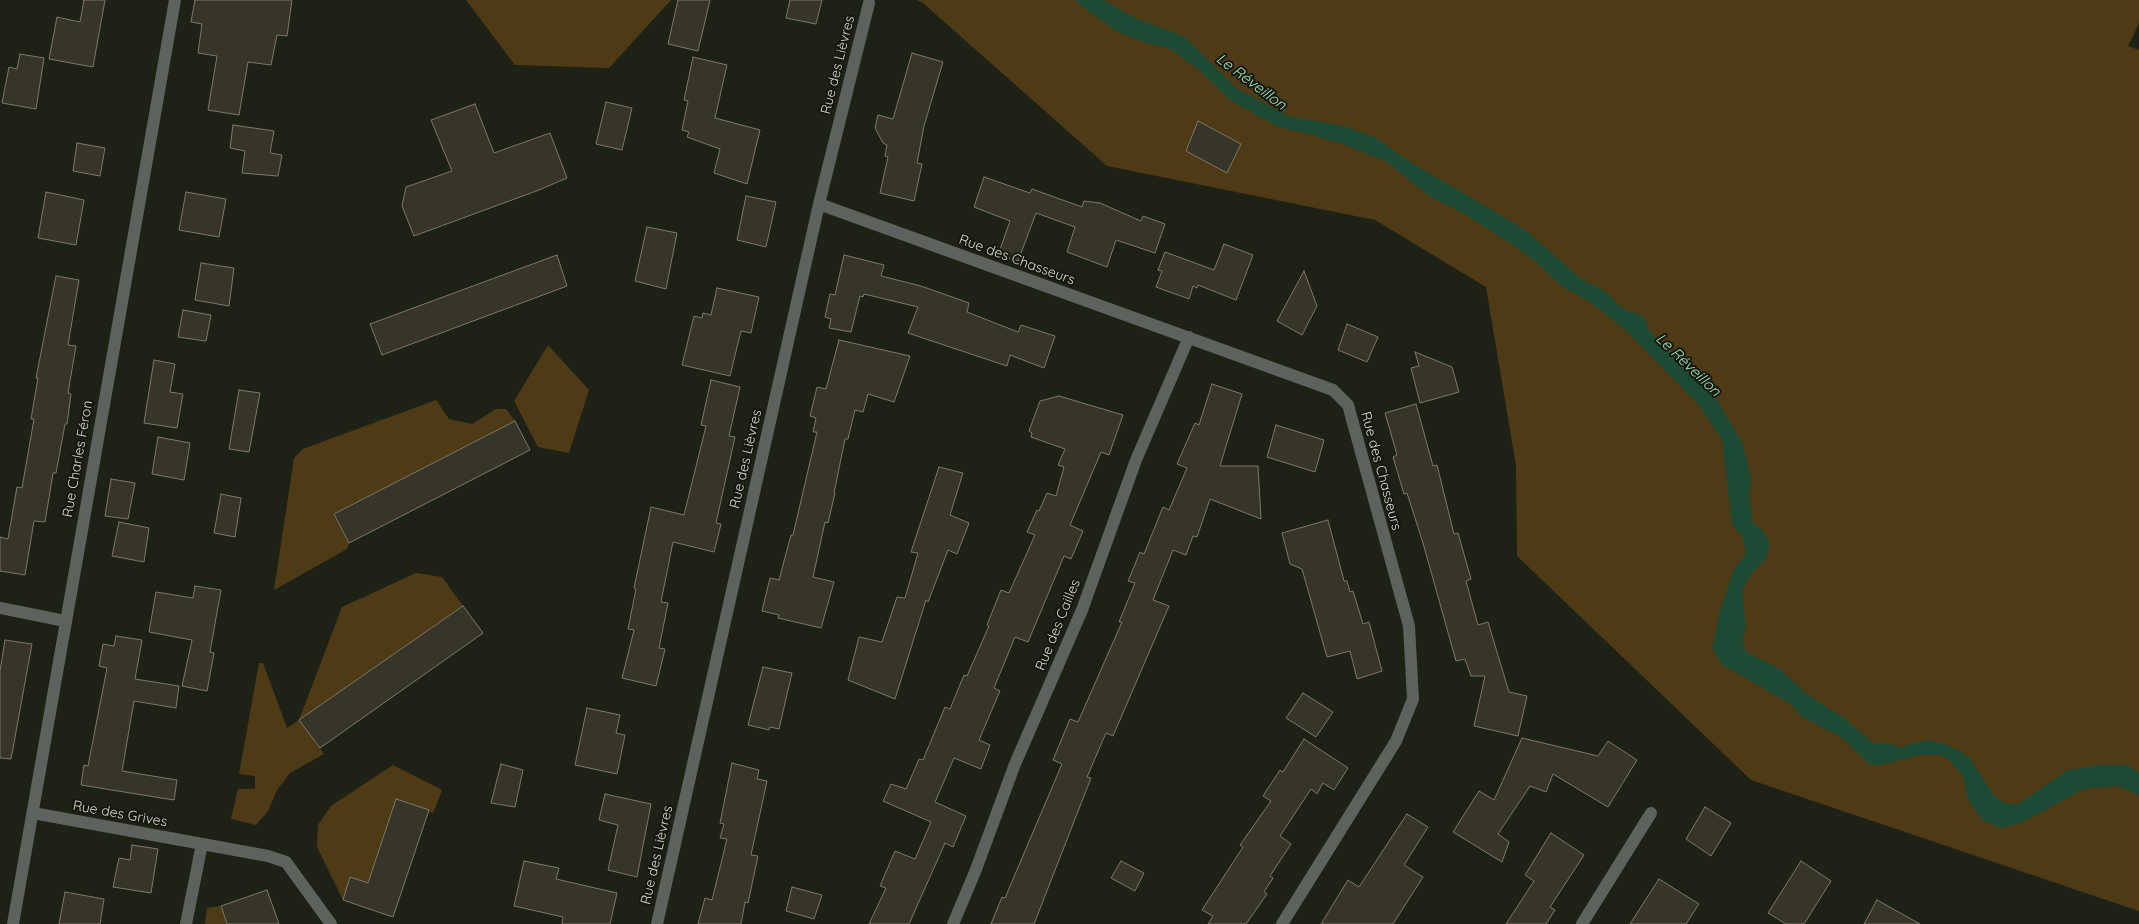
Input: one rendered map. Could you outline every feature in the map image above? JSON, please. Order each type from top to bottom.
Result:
[{"type":"street","name":"Rue Charles Féron","points":[[13,924],[174,0]]},
{"type":"street","name":"Rue des Lièvres","points":[[657,924],[819,204],[869,2]]},
{"type":"street","name":"Rue des Chasseurs","points":[[819,204],[1333,390],[1348,405],[1409,626],[1413,699],[1396,741],[1282,924]]},
{"type":"street","name":"Rue des Cailles","points":[[953,924],[975,872],[1014,764],[1082,610],[1136,460],[1189,337]]},
{"type":"street","points":[[0,608],[65,621]]},
{"type":"street","name":"Rue des Grives","points":[[33,813],[268,856],[286,862],[331,924]]},
{"type":"street","points":[[1582,924],[1651,813]]},
{"type":"street","points":[[186,924],[202,844]]},
{"type":"shaded area","points":[[466,0],[671,0],[609,68],[515,65]]},
{"type":"shaded area","points":[[917,0],[2139,0],[2139,23],[2128,46],[2139,50],[2139,911],[1751,780],[1517,556],[1516,466],[1486,287],[1375,220],[1107,166],[923,3]]},
{"type":"shaded area","points":[[1074,0],[1104,0],[1137,19],[1185,37],[1236,88],[1288,116],[1343,126],[1374,137],[1412,163],[1524,229],[1580,278],[1606,292],[1621,308],[1643,316],[1649,330],[1696,381],[1709,386],[1743,444],[1751,480],[1749,496],[1753,523],[1764,532],[1770,543],[1766,559],[1749,577],[1742,591],[1746,629],[1742,640],[1746,652],[1780,669],[1808,695],[1844,718],[1873,743],[1890,744],[1903,748],[1909,744],[1928,740],[1948,745],[1969,757],[1994,796],[2006,804],[2018,804],[2068,770],[2099,765],[2127,765],[2139,773],[2139,795],[2118,786],[2084,789],[2023,822],[2001,828],[1982,820],[1968,800],[1963,776],[1948,759],[1941,755],[1920,755],[1881,765],[1870,765],[1841,737],[1802,717],[1790,704],[1721,664],[1712,648],[1720,611],[1733,571],[1746,552],[1742,536],[1732,525],[1722,440],[1699,405],[1624,329],[1590,302],[1561,286],[1537,263],[1513,245],[1463,213],[1429,196],[1369,148],[1337,136],[1308,134],[1278,127],[1230,100],[1198,69],[1168,48],[1147,43],[1117,32]]},
{"type":"shaded area","points":[[548,345],[589,390],[569,453],[538,447],[514,401]]},
{"type":"shaded area","points":[[436,400],[449,419],[472,424],[496,409],[506,409],[515,421],[334,514],[349,543],[347,549],[274,590],[294,458],[303,449]]},
{"type":"shaded area","points":[[416,573],[442,577],[463,606],[300,720],[324,754],[290,773],[277,790],[268,811],[256,825],[231,819],[238,789],[255,789],[255,776],[239,774],[259,663],[263,663],[287,728],[299,720],[342,607]]},
{"type":"shaded area","points":[[393,765],[442,790],[433,813],[396,799],[368,883],[343,900],[317,847],[318,825],[331,806]]},
{"type":"shaded area","points":[[221,906],[227,924],[205,924],[207,908]]},
{"type":"building","points":[[84,0],[105,0],[93,67],[49,59],[57,17],[80,22]]},
{"type":"building","points":[[195,0],[292,0],[287,36],[277,35],[271,65],[248,62],[239,115],[208,110],[217,56],[198,53],[202,24],[191,22]]},
{"type":"building","points":[[678,0],[710,0],[698,51],[668,44]]},
{"type":"building","points":[[790,0],[822,0],[816,24],[786,18]]},
{"type":"building","points":[[912,53],[943,62],[924,126],[917,163],[922,164],[914,201],[880,193],[888,157],[885,156],[887,145],[883,143],[875,128],[878,115],[893,119]]},
{"type":"building","points":[[20,54],[44,58],[36,109],[2,103],[9,67],[17,69]]},
{"type":"building","points":[[693,57],[727,65],[715,118],[760,130],[747,184],[714,173],[720,149],[687,137],[689,132],[682,130],[688,101],[684,100]]},
{"type":"building","points":[[606,102],[632,108],[622,150],[596,144]]},
{"type":"building","points":[[475,104],[494,153],[550,133],[567,178],[414,236],[402,206],[406,187],[452,171],[431,120]]},
{"type":"building","points":[[1198,121],[1241,144],[1227,173],[1186,151]]},
{"type":"building","points":[[233,125],[274,131],[270,153],[282,155],[278,176],[242,173],[245,151],[230,148]]},
{"type":"building","points":[[77,143],[105,148],[100,176],[73,171]]},
{"type":"building","points":[[984,177],[1030,193],[1032,189],[1082,207],[1084,201],[1100,203],[1141,221],[1143,216],[1165,224],[1155,253],[1116,240],[1107,267],[1067,252],[1075,227],[1036,213],[1018,261],[998,255],[1010,221],[974,207]]},
{"type":"building","points":[[46,192],[84,200],[76,245],[38,238]]},
{"type":"building","points":[[186,192],[226,199],[219,237],[179,230]]},
{"type":"building","points":[[746,196],[776,202],[766,247],[737,240]]},
{"type":"building","points":[[647,227],[677,233],[666,289],[635,281]]},
{"type":"building","points":[[1224,244],[1253,255],[1236,300],[1198,285],[1197,288],[1193,286],[1189,299],[1156,287],[1162,271],[1158,270],[1165,252],[1214,270]]},
{"type":"building","points":[[557,255],[567,286],[382,355],[370,324]]},
{"type":"building","points":[[844,255],[884,265],[881,276],[921,286],[969,303],[967,312],[1018,332],[1021,325],[1055,336],[1044,368],[1010,355],[1007,366],[908,333],[918,307],[864,294],[863,297],[860,296],[851,332],[829,328],[831,319],[825,317],[830,294],[835,295]]},
{"type":"building","points":[[201,263],[234,268],[229,306],[195,300]]},
{"type":"building","points":[[1304,271],[1317,306],[1302,335],[1277,321]]},
{"type":"building","points":[[56,276],[79,280],[68,345],[76,346],[68,393],[71,394],[67,424],[65,424],[56,473],[53,473],[45,522],[34,521],[25,575],[0,571],[0,537],[8,539],[17,487],[22,488],[34,419],[31,419],[38,378],[36,378]]},
{"type":"building","points":[[717,288],[759,297],[751,333],[741,331],[730,376],[682,365],[694,316],[702,318],[703,313],[711,315]]},
{"type":"building","points":[[183,310],[211,315],[206,341],[178,337]]},
{"type":"building","points":[[1347,324],[1378,337],[1367,362],[1338,350]]},
{"type":"building","points":[[839,340],[910,356],[894,402],[868,394],[863,412],[855,410],[848,439],[845,439],[835,493],[828,523],[825,522],[813,577],[834,582],[821,628],[778,618],[779,615],[762,611],[770,578],[779,580],[791,535],[793,535],[817,432],[813,432],[816,418],[810,416],[817,387],[826,389]]},
{"type":"building","points":[[1415,352],[1452,367],[1459,392],[1420,403],[1411,368],[1419,366]]},
{"type":"building","points":[[154,360],[175,364],[170,392],[183,394],[177,428],[144,423]]},
{"type":"building","points":[[711,380],[740,387],[729,436],[735,437],[716,523],[721,524],[714,552],[673,542],[661,602],[668,603],[659,648],[665,649],[656,686],[622,678],[634,630],[628,629],[636,589],[634,588],[651,507],[684,515],[706,426],[701,425]]},
{"type":"building","points":[[1212,384],[1242,394],[1220,466],[1258,466],[1261,519],[1210,499],[1197,537],[1193,536],[1186,555],[1173,550],[1153,600],[1169,606],[1113,736],[1106,733],[1087,777],[1091,778],[1034,924],[991,924],[1002,897],[1005,898],[1062,764],[1053,760],[1070,719],[1078,722],[1122,622],[1119,622],[1135,583],[1128,581],[1140,552],[1144,554],[1163,507],[1169,510],[1187,468],[1177,464],[1195,423],[1199,425]]},
{"type":"building","points":[[239,390],[260,393],[249,452],[229,449]]},
{"type":"building","points":[[1059,396],[1123,415],[1109,455],[1101,452],[1070,525],[1083,531],[1071,559],[1064,556],[1028,642],[1015,637],[994,688],[1000,691],[979,740],[990,745],[981,769],[954,758],[935,802],[966,816],[953,847],[945,843],[909,924],[869,924],[886,888],[880,886],[895,851],[915,859],[931,822],[883,801],[891,784],[906,789],[919,759],[923,760],[945,707],[950,709],[964,675],[967,676],[989,626],[987,625],[1001,590],[1009,593],[1035,535],[1027,532],[1037,510],[1039,511],[1047,493],[1056,496],[1064,467],[1058,465],[1065,449],[1031,437],[1032,433],[1029,431],[1040,401]]},
{"type":"building","points":[[1416,404],[1433,466],[1437,465],[1454,534],[1458,533],[1471,579],[1466,581],[1478,625],[1488,622],[1509,692],[1527,696],[1518,736],[1474,726],[1485,676],[1471,676],[1465,659],[1456,661],[1423,543],[1407,493],[1404,494],[1393,457],[1397,455],[1385,413]]},
{"type":"building","points":[[515,421],[530,450],[349,543],[334,514]]},
{"type":"building","points":[[1276,425],[1324,440],[1315,472],[1267,457]]},
{"type":"building","points":[[158,437],[190,443],[184,480],[152,474]]},
{"type":"building","points":[[939,467],[963,473],[950,515],[969,523],[957,554],[948,550],[928,602],[926,600],[895,699],[848,680],[859,637],[882,642],[897,597],[905,598],[918,553],[911,552]]},
{"type":"building","points":[[111,479],[135,483],[128,519],[105,516]]},
{"type":"building","points":[[221,494],[241,498],[235,537],[214,533]]},
{"type":"building","points":[[1328,520],[1344,581],[1347,581],[1350,592],[1353,591],[1363,624],[1369,622],[1382,671],[1357,679],[1350,651],[1327,657],[1302,569],[1290,564],[1282,533]]},
{"type":"building","points":[[119,522],[149,528],[144,562],[112,556]]},
{"type":"building","points":[[195,586],[221,590],[210,652],[214,653],[207,691],[182,686],[192,640],[149,632],[156,592],[193,598]]},
{"type":"building","points":[[463,606],[483,633],[320,748],[299,720]]},
{"type":"building","points":[[116,636],[142,640],[135,679],[179,686],[176,708],[134,701],[122,771],[177,780],[174,800],[81,785],[84,765],[88,766],[107,668],[99,666],[103,644],[114,646]]},
{"type":"building","points":[[5,640],[32,644],[11,759],[0,758],[0,671]]},
{"type":"building","points":[[763,667],[792,673],[779,729],[770,727],[769,730],[748,725]]},
{"type":"building","points":[[1303,693],[1333,712],[1316,737],[1286,718]]},
{"type":"building","points":[[587,708],[620,715],[616,733],[625,735],[617,774],[575,765]]},
{"type":"building","points":[[1522,738],[1598,756],[1608,741],[1637,760],[1608,807],[1553,774],[1546,792],[1530,786],[1498,834],[1509,842],[1502,862],[1453,832],[1479,791],[1494,800]]},
{"type":"building","points":[[1304,739],[1348,768],[1334,790],[1323,783],[1317,794],[1311,789],[1280,836],[1291,844],[1270,876],[1273,878],[1264,892],[1267,894],[1246,924],[1208,924],[1213,916],[1202,910],[1243,847],[1240,845],[1271,801],[1263,796],[1280,770],[1283,772]]},
{"type":"building","points":[[732,763],[759,770],[757,779],[767,781],[751,855],[758,856],[748,903],[745,902],[741,924],[698,924],[705,898],[712,900],[727,839],[720,838],[724,824],[720,823]]},
{"type":"building","points":[[501,764],[523,770],[515,807],[491,803]]},
{"type":"building","points":[[605,794],[651,804],[637,877],[608,870],[618,825],[599,820]]},
{"type":"building","points":[[396,799],[429,810],[393,917],[343,900],[350,877],[368,883]]},
{"type":"building","points":[[1705,807],[1731,823],[1711,856],[1686,839]]},
{"type":"building","points":[[1407,814],[1428,827],[1404,865],[1423,877],[1393,924],[1321,924],[1348,880],[1359,887]]},
{"type":"building","points":[[1551,833],[1584,855],[1550,907],[1555,910],[1546,924],[1506,924],[1534,881],[1525,875]]},
{"type":"building","points":[[132,845],[158,849],[151,893],[113,887],[119,858],[130,860]]},
{"type":"building","points":[[524,861],[559,868],[556,879],[617,893],[610,924],[562,924],[563,917],[514,906]]},
{"type":"building","points":[[1121,861],[1144,873],[1135,891],[1111,878]]},
{"type":"building","points":[[1801,861],[1831,881],[1804,924],[1786,924],[1768,913]]},
{"type":"building","points":[[1659,879],[1699,904],[1686,924],[1630,924]]},
{"type":"building","points":[[792,887],[822,895],[814,919],[786,911]]},
{"type":"building","points":[[267,890],[279,924],[227,924],[221,906]]},
{"type":"building","points":[[65,892],[104,899],[100,924],[59,924]]},
{"type":"building","points":[[1877,900],[1920,924],[1864,924]]},
{"type":"waterway","name":"Le Réveillon","points":[[1318,133],[1346,141],[1385,157]]}]
